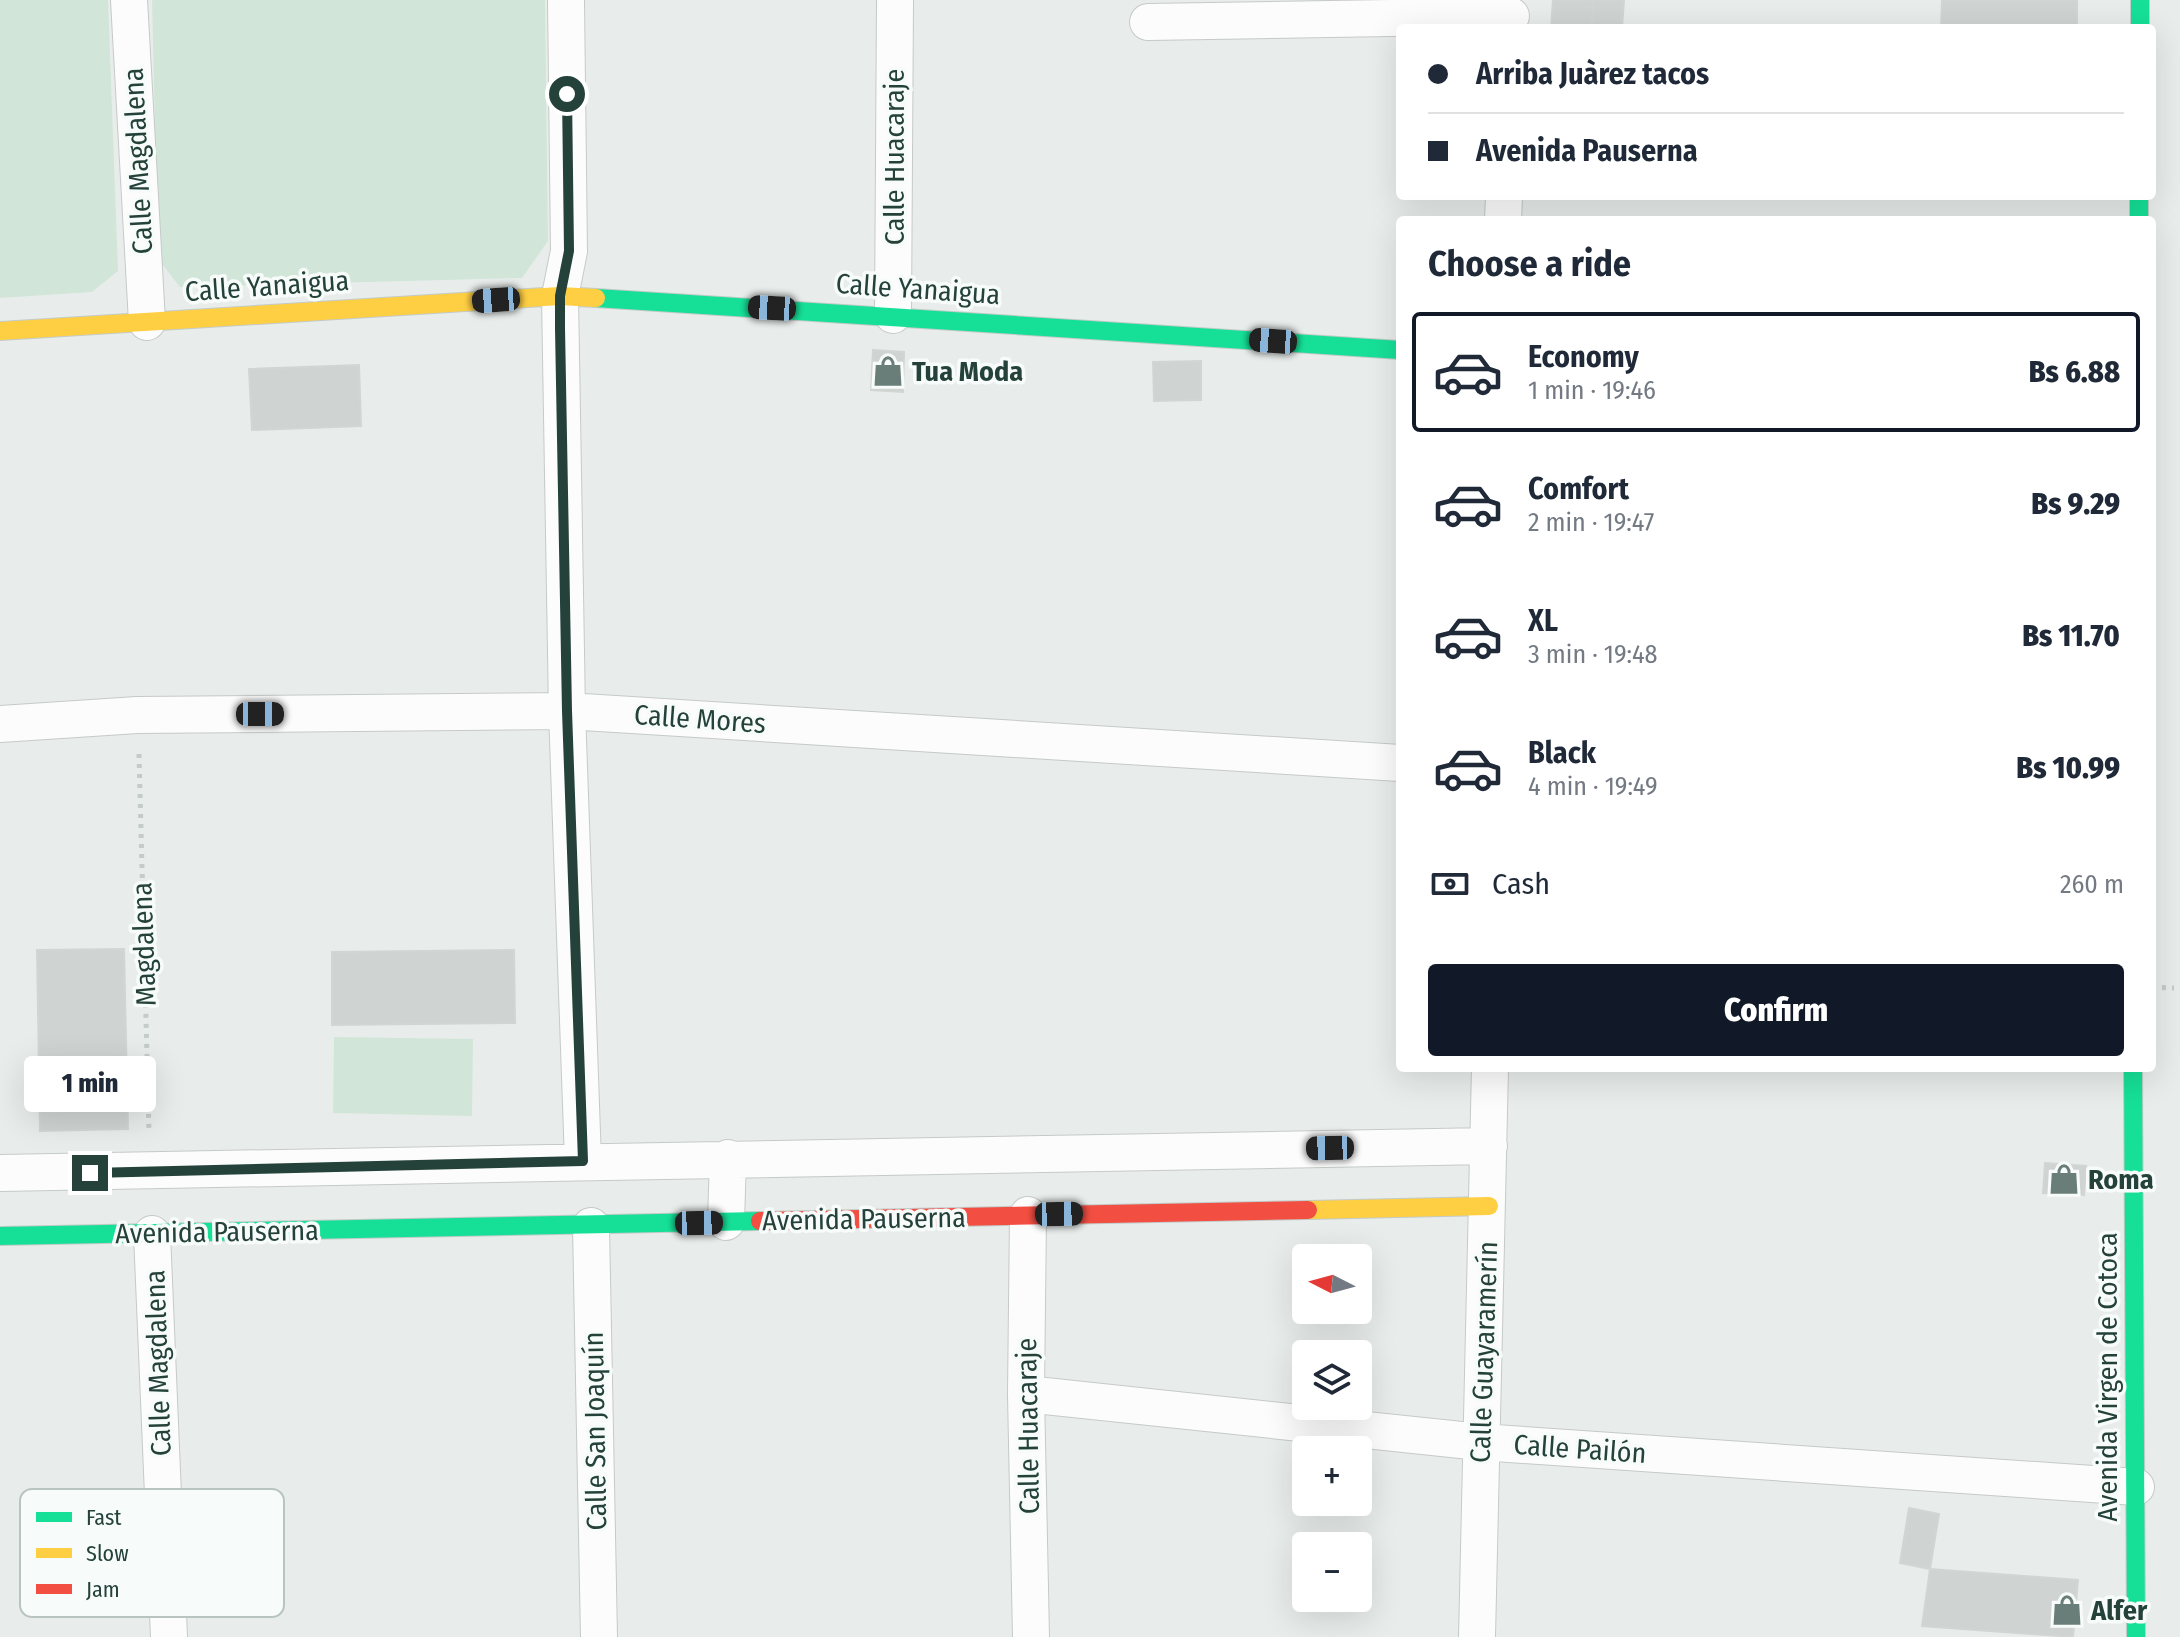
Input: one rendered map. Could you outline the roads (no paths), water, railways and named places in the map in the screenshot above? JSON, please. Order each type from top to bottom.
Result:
[{"type":"street","name":"Calle Magdalena","points":[[129,0],[147,322]]},
{"type":"street","points":[[566,0],[569,251],[560,296],[567,711],[583,1161]]},
{"type":"street","name":"Calle Huacaraje","points":[[893,315],[895,0]]},
{"type":"street","points":[[2140,0],[2140,24]]},
{"type":"street","points":[[1148,22],[1511,15]]},
{"type":"street","name":"Calle Yanaigua","points":[[0,331],[560,296],[1396,350]]},
{"type":"street","name":"Calle Mores","points":[[0,724],[137,715],[567,711],[1396,763]]},
{"type":"street","name":"Calle Guayaramerín","points":[[1477,1637],[1490,1072]]},
{"type":"street","name":"Avenida Virgen de Cotoca","points":[[2133,1072],[2136,1637]]},
{"type":"street","points":[[0,1173],[150,1173],[728,1158],[1489,1146]]},
{"type":"street","points":[[726,1222],[728,1158]]},
{"type":"street","name":"Avenida Pauserna","points":[[0,1236],[1489,1206]]},
{"type":"street","name":"Calle Huacaraje","points":[[1028,1215],[1026,1394],[1031,1637]]},
{"type":"street","name":"Calle San Joaquín","points":[[591,1226],[599,1637]]},
{"type":"street","name":"Calle Magdalena","points":[[152,1234],[163,1489]]},
{"type":"street","name":"Calle Pailón","points":[[1026,1394],[1480,1442],[2136,1487]]},
{"type":"street","name":"Calle Magdalena","points":[[168,1617],[169,1637]]},
{"type":"place","name":"Tua Moda","points":[[888,371]]},
{"type":"place","name":"Roma","points":[[2064,1179]]},
{"type":"place","name":"Alfer","points":[[2067,1610]]}]
